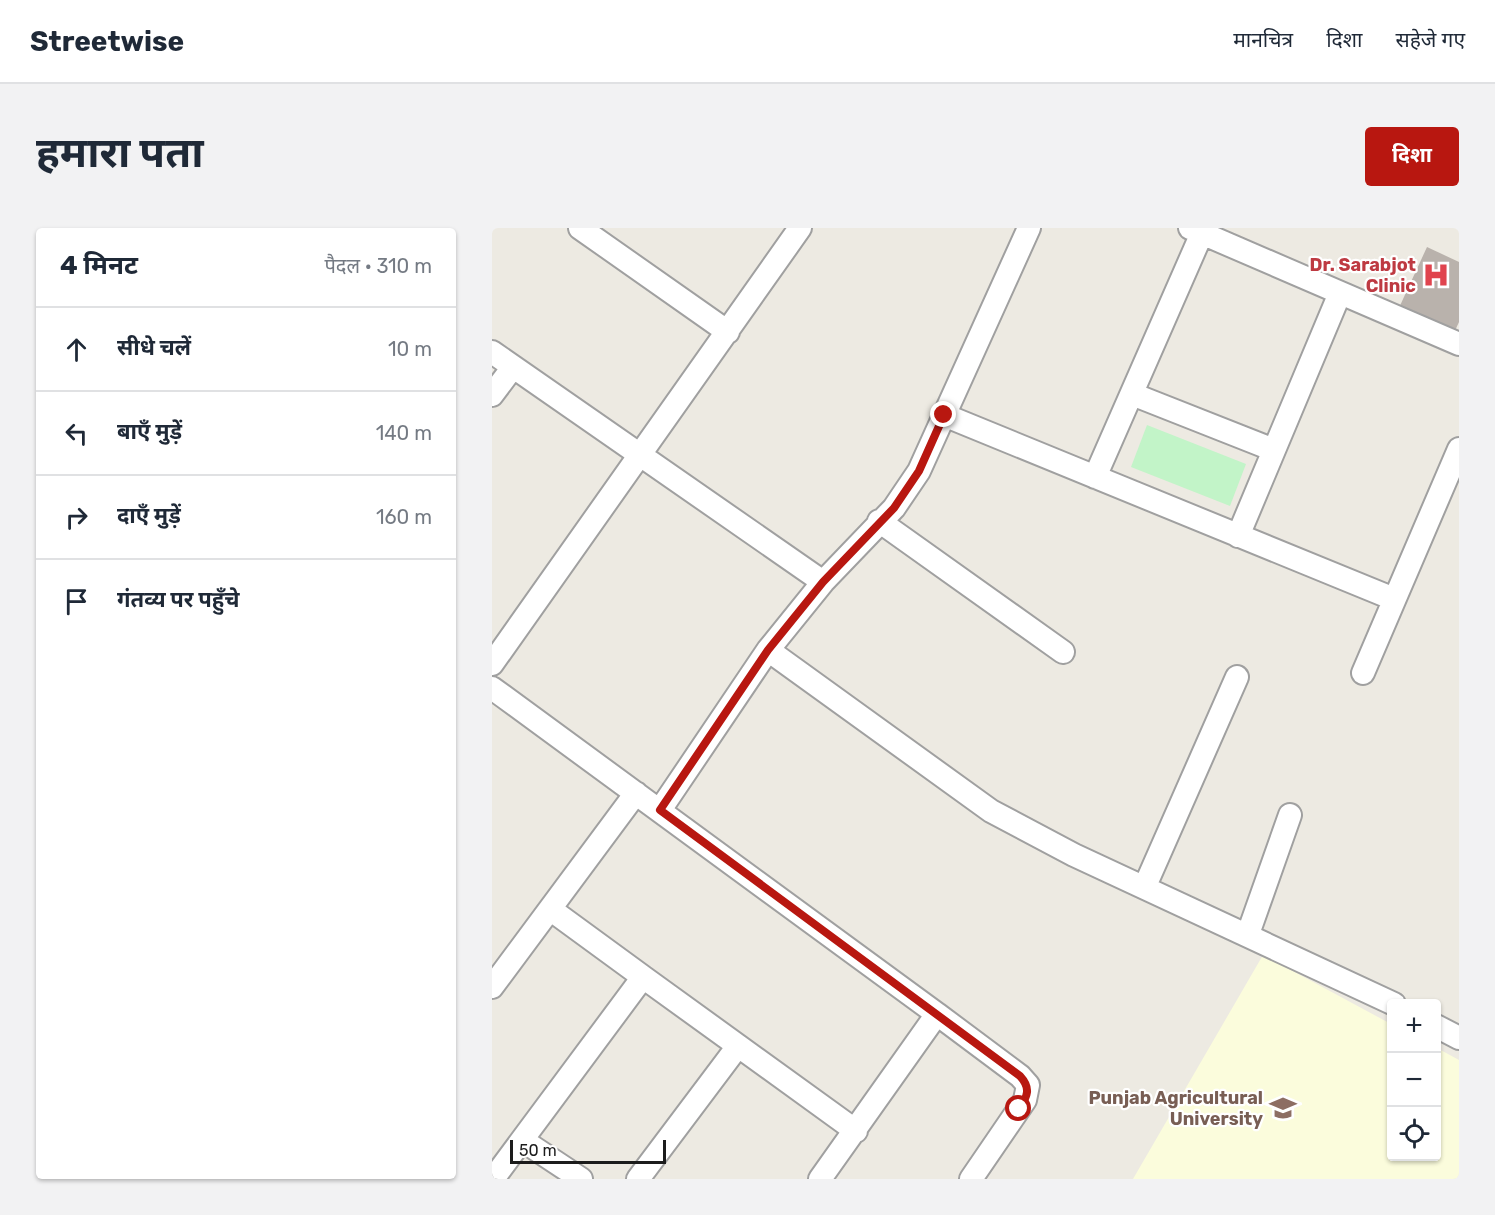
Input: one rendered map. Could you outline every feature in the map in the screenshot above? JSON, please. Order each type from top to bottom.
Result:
[{"type":"street","points":[[580,228],[728,332]]},
{"type":"street","points":[[492,664],[800,228]]},
{"type":"street","points":[[660,810],[768,650],[823,582],[879,521],[894,508],[919,471],[1029,228]]},
{"type":"street","points":[[1095,477],[1132,394],[1196,231],[1459,344]]},
{"type":"street","points":[[1238,536],[1340,292]]},
{"type":"street","points":[[492,352],[823,582]]},
{"type":"street","points":[[492,395],[513,367]]},
{"type":"street","points":[[1132,394],[1274,450]]},
{"type":"street","points":[[944,415],[1394,600]]},
{"type":"street","points":[[1364,673],[1459,450]]},
{"type":"street","points":[[879,521],[1063,652]]},
{"type":"street","points":[[768,650],[991,811],[1074,855],[1145,886],[1387,1001]]},
{"type":"street","points":[[1145,886],[1237,677]]},
{"type":"street","points":[[492,688],[1028,1084],[1025,1100],[971,1179]]},
{"type":"street","points":[[492,987],[636,793]]},
{"type":"street","points":[[1248,934],[1290,815]]},
{"type":"street","points":[[550,909],[856,1131]]},
{"type":"street","points":[[493,1179],[643,977]]},
{"type":"street","points":[[820,1179],[856,1131],[936,1014]]},
{"type":"street","points":[[1441,1028],[1459,1038]]},
{"type":"street","points":[[638,1179],[738,1046]]},
{"type":"street","points":[[522,1140],[581,1179]]},
{"type":"shaded area","name":"Punjab Agricultural University","points":[[1263,955],[1387,1022],[1387,1161],[1441,1161],[1441,1050],[1459,1060],[1459,1179],[1133,1179]]},
{"type":"green space","points":[[1147,425],[1246,464],[1230,506],[1131,467]]},
{"type":"building","points":[[1427,247],[1459,262],[1459,322],[1453,335],[1398,310]]},
{"type":"place","name":"Dr. Sarabjot Clinic","points":[[1436,275]]},
{"type":"place","name":"Punjab Agricultural University","points":[[1283,1108]]},
{"type":"route","points":[[944,415],[919,471],[894,508],[879,521],[823,582],[768,650],[660,810],[1020,1076],[1028,1084],[1028,1092],[1019,1109]]}]
